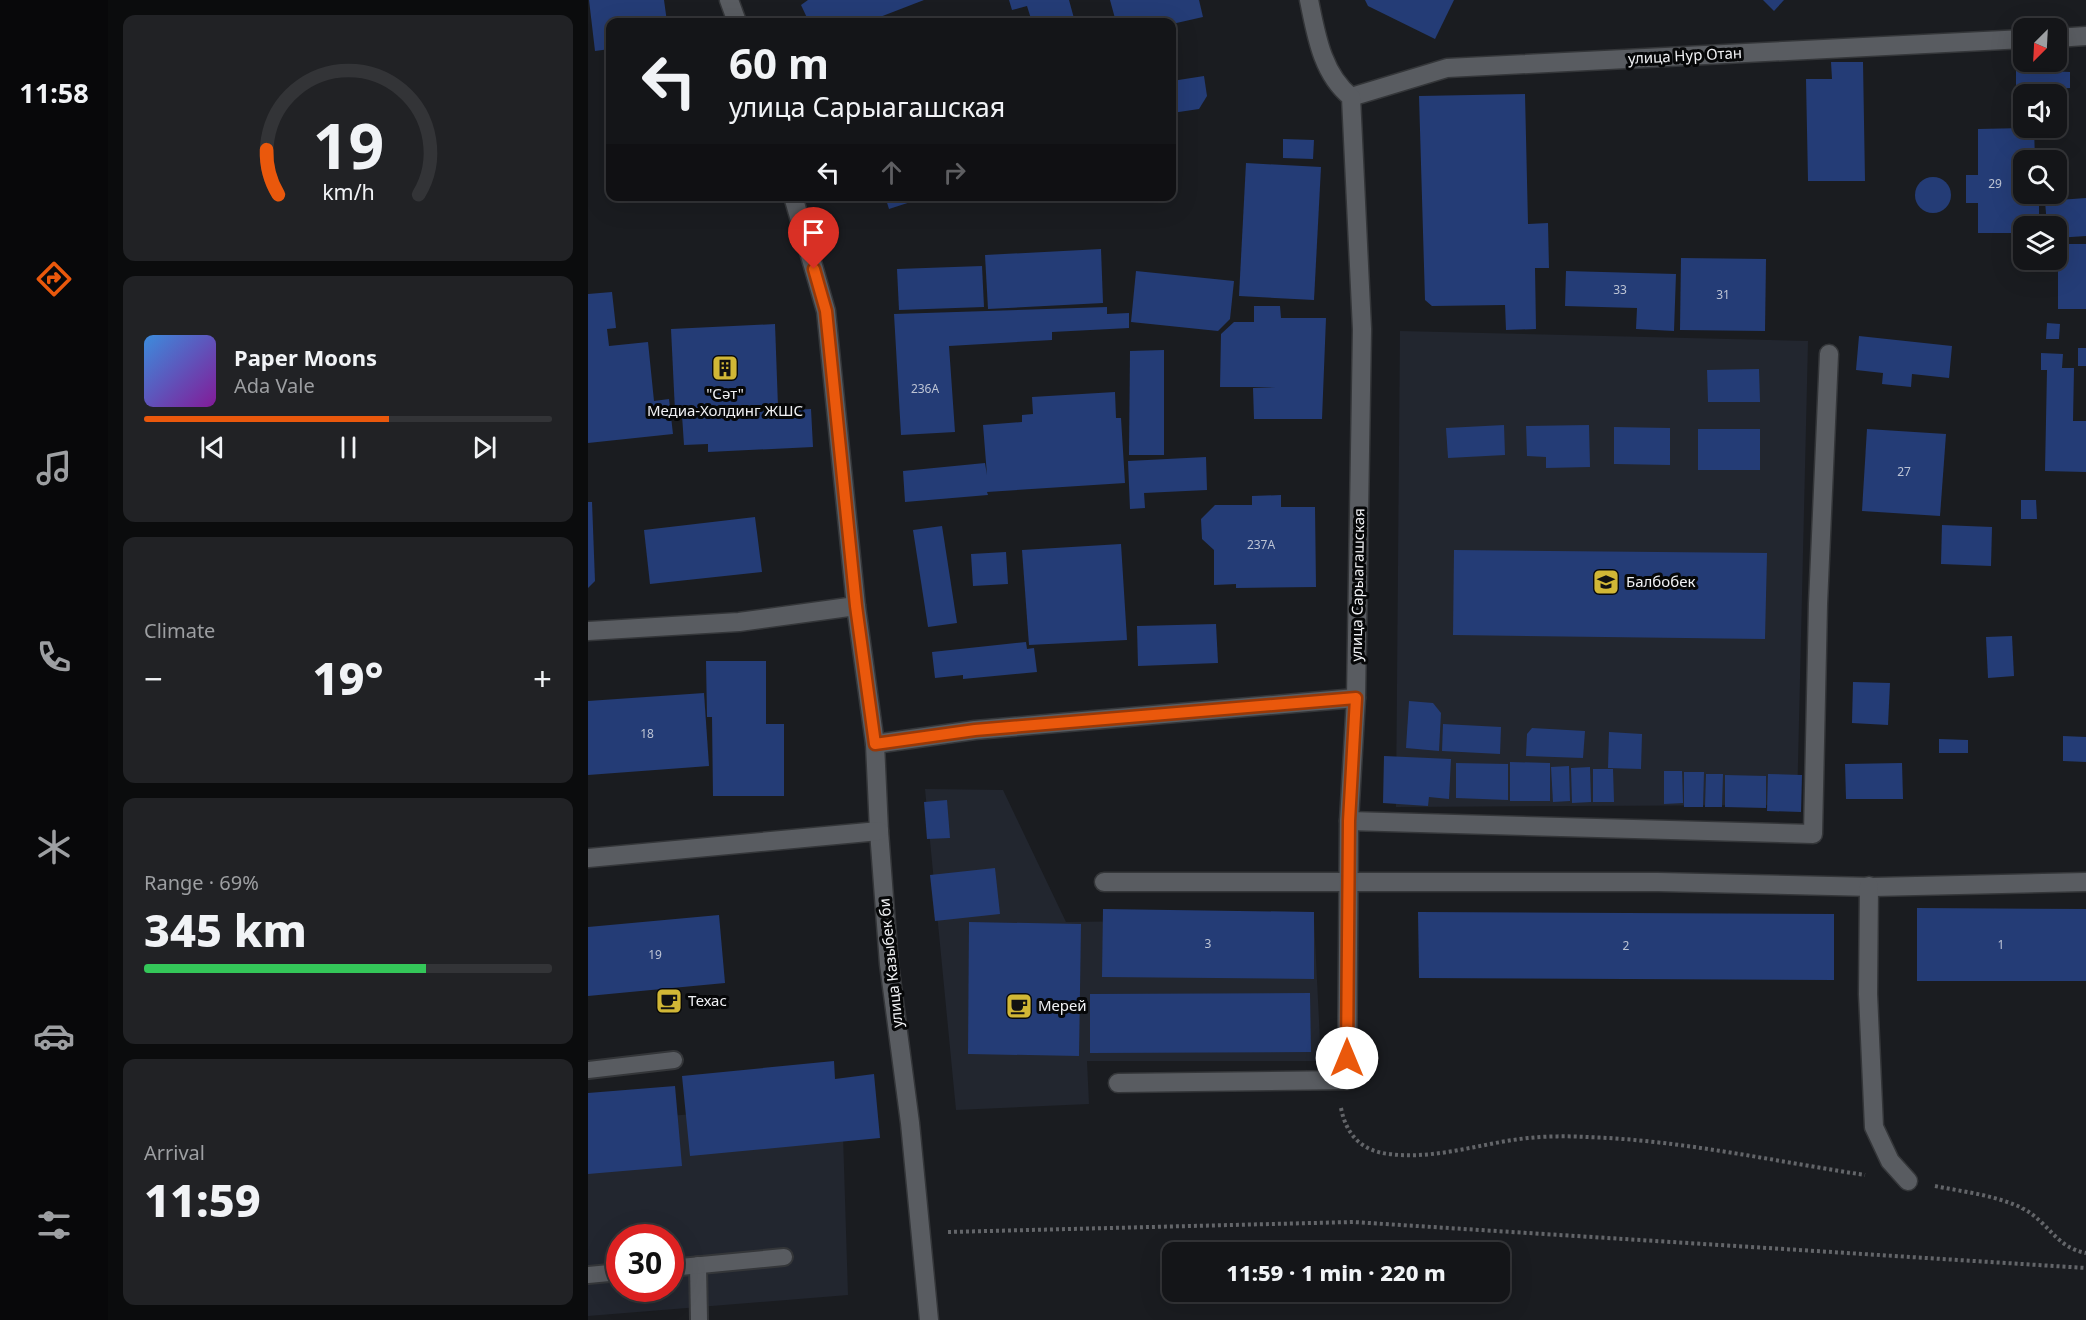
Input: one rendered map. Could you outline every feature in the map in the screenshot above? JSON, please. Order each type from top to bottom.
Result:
[{"type":"street","points":[[729,0],[736,18]]},
{"type":"street","points":[[1309,0],[1318,43],[1337,86],[1351,97]]},
{"type":"street","points":[[2067,37],[2086,36]]},
{"type":"street","name":"улица Нур Отан","points":[[1351,97],[1447,68],[2013,40]]},
{"type":"street","name":"улица Сарыагашская","points":[[1347,1080],[1349,821],[1356,698],[1362,329],[1351,97]]},
{"type":"street","name":"улица Казыбек би","points":[[795,201],[826,311],[856,606],[875,744],[889,964],[922,1232],[929,1320]]},
{"type":"street","points":[[1349,821],[1813,834],[1818,604],[1829,354]]},
{"type":"street","points":[[588,631],[739,622],[856,606]]},
{"type":"street","points":[[875,744],[975,730],[1356,698]]},
{"type":"street","points":[[588,858],[879,831]]},
{"type":"street","points":[[1104,882],[1348,884],[1658,882],[1869,886],[2086,882]]},
{"type":"street","points":[[1869,886],[1868,994],[1874,1127],[1890,1161],[1908,1181]]},
{"type":"street","points":[[1118,1083],[1347,1080]]},
{"type":"lane","points":[[588,1070],[674,1060]]},
{"type":"lane","points":[[684,1266],[784,1257]]},
{"type":"lane","points":[[698,1265],[699,1320]]},
{"type":"lane","points":[[588,1275],[606,1273]]},
{"type":"path","points":[[1347,1080],[1339,1098],[1344,1123],[1354,1138],[1366,1148],[1389,1154],[1440,1154],[1528,1138],[1587,1137],[1687,1146],[1908,1181],[2007,1202],[2024,1209],[2042,1222],[2067,1248],[2086,1253]]},
{"type":"path","points":[[922,1232],[1353,1222],[2086,1268]]},
{"type":"shaded area","name":"Балбобек","points":[[1400,331],[1808,341],[1797,805],[1396,807]]},
{"type":"shaded area","points":[[925,789],[1003,790],[1066,922],[1314,919],[1321,1061],[1087,1061],[1089,1104],[956,1110]]},
{"type":"shaded area","points":[[842,1103],[848,1295],[588,1316],[588,1122]]},
{"type":"building","points":[[589,0],[664,0],[666,18],[606,18],[606,50],[595,51]]},
{"type":"building","points":[[808,0],[924,0],[877,18],[807,18],[801,5]]},
{"type":"building","points":[[1009,0],[1069,0],[1074,18],[1031,18],[1027,6],[1012,10]]},
{"type":"building","points":[[1110,0],[1199,0],[1203,17],[1176,23],[1176,18],[1115,18]]},
{"type":"building","points":[[1365,0],[1454,0],[1435,39],[1368,6]]},
{"type":"building","points":[[1763,0],[1784,0],[1774,11]]},
{"type":"building","points":[[1831,62],[1863,62],[1865,181],[1808,181],[1806,79],[1832,79]]},
{"type":"building","points":[[2016,72],[2070,72],[2070,88],[2067,88],[2067,84],[2016,84]]},
{"type":"building","points":[[1204,76],[1207,96],[1199,109],[1176,112],[1176,80]]},
{"type":"building","points":[[1525,94],[1528,224],[1548,223],[1549,268],[1535,268],[1536,329],[1506,330],[1505,305],[1432,306],[1425,300],[1419,96]]},
{"type":"building","points":[[2013,128],[2013,138],[2034,138],[2035,150],[2013,150],[2013,204],[2039,204],[2039,216],[2013,216],[2013,233],[1978,233],[1978,203],[1966,203],[1966,175],[1978,175],[1978,129]]},
{"type":"building","points":[[1283,139],[1314,140],[1313,159],[1283,158]]},
{"type":"building","points":[[1246,163],[1321,167],[1314,300],[1239,296]]},
{"type":"building","points":[[1933,177],[1946,182],[1951,195],[1946,208],[1933,213],[1920,208],[1915,195],[1920,182]]},
{"type":"building","points":[[2086,198],[2086,236],[2067,237],[2067,216],[2046,216],[2045,204],[2067,204],[2067,199]]},
{"type":"building","points":[[887,201],[914,201],[889,209]]},
{"type":"building","points":[[2067,244],[2086,244],[2086,309],[2058,309],[2058,270],[2067,270]]},
{"type":"building","points":[[1101,249],[1103,303],[988,309],[985,255]]},
{"type":"building","points":[[1681,258],[1766,259],[1765,331],[1680,330]]},
{"type":"building","points":[[982,266],[984,307],[899,310],[897,269]]},
{"type":"building","points":[[1136,271],[1234,281],[1230,319],[1218,331],[1131,322]]},
{"type":"building","points":[[1566,271],[1676,274],[1674,331],[1636,329],[1637,308],[1565,306]]},
{"type":"building","points":[[612,292],[616,328],[607,329],[609,346],[648,342],[654,401],[669,399],[673,434],[588,443],[588,294]]},
{"type":"building","points":[[1254,306],[1280,306],[1281,318],[1326,318],[1322,419],[1254,419],[1253,388],[1276,387],[1220,387],[1221,334],[1234,322],[1254,322]]},
{"type":"building","points":[[1107,307],[1107,314],[1129,313],[1129,328],[1052,332],[1052,340],[949,346],[955,432],[901,435],[894,314]]},
{"type":"building","points":[[2047,323],[2060,324],[2059,339],[2046,339]]},
{"type":"building","name":"\"Сәт\" Медиа-Холдинг ЖШС","points":[[775,324],[778,407],[675,411],[671,329]]},
{"type":"building","points":[[1859,336],[1952,346],[1949,378],[1912,374],[1911,387],[1882,384],[1883,373],[1856,370]]},
{"type":"building","points":[[2078,348],[2086,348],[2086,366],[2078,366]]},
{"type":"building","points":[[1164,350],[1164,455],[1129,455],[1130,351]]},
{"type":"building","points":[[2041,353],[2063,354],[2062,368],[2074,368],[2073,421],[2086,421],[2086,472],[2045,471],[2047,370],[2041,370]]},
{"type":"building","points":[[1759,369],[1760,402],[1708,402],[1707,370]]},
{"type":"building","points":[[1115,392],[1116,418],[1121,418],[1125,483],[987,492],[988,495],[905,502],[903,471],[985,463],[987,475],[983,425],[1022,422],[1022,415],[1033,414],[1032,397]]},
{"type":"building","points":[[811,409],[813,447],[708,452],[708,444],[684,445],[682,415]]},
{"type":"building","points":[[1504,425],[1505,455],[1448,458],[1446,428]]},
{"type":"building","points":[[1589,425],[1590,467],[1546,468],[1546,457],[1527,456],[1526,426]]},
{"type":"building","points":[[1614,427],[1670,428],[1670,465],[1614,464]]},
{"type":"building","points":[[1698,429],[1760,429],[1760,470],[1698,470]]},
{"type":"building","points":[[1867,429],[1946,434],[1940,516],[1862,511]]},
{"type":"building","points":[[1206,457],[1207,490],[1144,493],[1145,508],[1130,509],[1128,461]]},
{"type":"building","points":[[1281,495],[1281,507],[1315,507],[1316,587],[1236,588],[1236,584],[1214,585],[1214,550],[1202,539],[1201,519],[1215,505],[1252,505],[1252,496]]},
{"type":"building","points":[[2021,500],[2036,500],[2037,519],[2021,519]]},
{"type":"building","points":[[588,502],[592,502],[595,581],[588,588]]},
{"type":"building","points":[[755,517],[762,572],[650,584],[644,530]]},
{"type":"building","points":[[1942,525],[1992,527],[1991,566],[1941,564]]},
{"type":"building","points":[[942,526],[957,623],[928,627],[913,530]]},
{"type":"building","points":[[1121,544],[1127,640],[1029,645],[1022,550]]},
{"type":"building","points":[[1454,550],[1767,553],[1765,639],[1453,635]]},
{"type":"building","points":[[1006,552],[1008,584],[973,586],[971,554]]},
{"type":"building","points":[[1216,624],[1218,663],[1138,666],[1137,626]]},
{"type":"building","points":[[2012,636],[2014,676],[1988,678],[1986,637]]},
{"type":"building","points":[[1026,642],[1027,649],[1034,648],[1037,672],[963,679],[963,675],[935,678],[932,652]]},
{"type":"building","points":[[706,661],[766,661],[766,724],[784,724],[784,796],[713,796],[712,717],[707,717]]},
{"type":"building","points":[[1853,682],[1890,683],[1888,725],[1852,723]]},
{"type":"building","points":[[704,693],[709,766],[588,775],[588,701]]},
{"type":"building","points":[[1409,701],[1433,703],[1441,713],[1439,751],[1406,748]]},
{"type":"building","points":[[1443,724],[1501,727],[1500,754],[1442,751]]},
{"type":"building","points":[[1532,728],[1585,731],[1583,758],[1526,756],[1527,734]]},
{"type":"building","points":[[1609,732],[1642,734],[1641,769],[1608,768]]},
{"type":"building","points":[[2063,736],[2086,737],[2086,762],[2063,761]]},
{"type":"building","points":[[1939,739],[1968,740],[1968,753],[1939,753]]},
{"type":"building","points":[[1384,756],[1451,759],[1449,799],[1429,797],[1428,806],[1383,803]]},
{"type":"building","points":[[1510,762],[1550,763],[1550,801],[1510,801]]},
{"type":"building","points":[[1456,763],[1508,764],[1508,800],[1456,798]]},
{"type":"building","points":[[1902,763],[1903,799],[1846,799],[1845,764]]},
{"type":"building","points":[[1569,766],[1570,801],[1553,802],[1551,767]]},
{"type":"building","points":[[1590,767],[1591,802],[1572,803],[1571,768]]},
{"type":"building","points":[[1593,769],[1613,769],[1614,802],[1593,802]]},
{"type":"building","points":[[1664,771],[1682,771],[1683,803],[1664,804]]},
{"type":"building","points":[[1684,772],[1704,772],[1703,807],[1684,807]]},
{"type":"building","points":[[1706,774],[1723,774],[1722,807],[1705,807]]},
{"type":"building","points":[[1768,774],[1802,775],[1801,812],[1767,811]]},
{"type":"building","points":[[1725,775],[1766,776],[1766,808],[1725,807]]},
{"type":"building","points":[[947,800],[950,838],[927,839],[924,802]]},
{"type":"building","points":[[995,868],[1000,914],[935,921],[930,875]]},
{"type":"building","points":[[1917,908],[2086,909],[2086,981],[1917,981]]},
{"type":"building","points":[[1103,909],[1314,912],[1314,979],[1102,977]]},
{"type":"building","points":[[1418,912],[1834,914],[1834,980],[1419,978]]},
{"type":"building","points":[[719,915],[725,983],[588,996],[588,927]]},
{"type":"building","points":[[969,922],[1081,924],[1079,1056],[968,1054]]},
{"type":"building","points":[[1310,993],[1311,1052],[1090,1053],[1090,994]]},
{"type":"building","points":[[834,1061],[835,1079],[874,1074],[880,1138],[690,1156],[682,1076]]},
{"type":"building","points":[[675,1086],[682,1166],[588,1174],[588,1093]]},
{"type":"place","name":"\"Сәт\" Медиа-Холдинг ЖШС","points":[[725,368]]},
{"type":"place","name":"Балбобек","points":[[1606,582]]},
{"type":"place","name":"Техас","points":[[669,1001]]},
{"type":"place","name":"Мерей","points":[[1019,1006]]},
{"type":"route","points":[[814,269],[826,311],[856,606],[875,744],[975,730],[1356,698],[1349,821],[1347,1058]]}]
